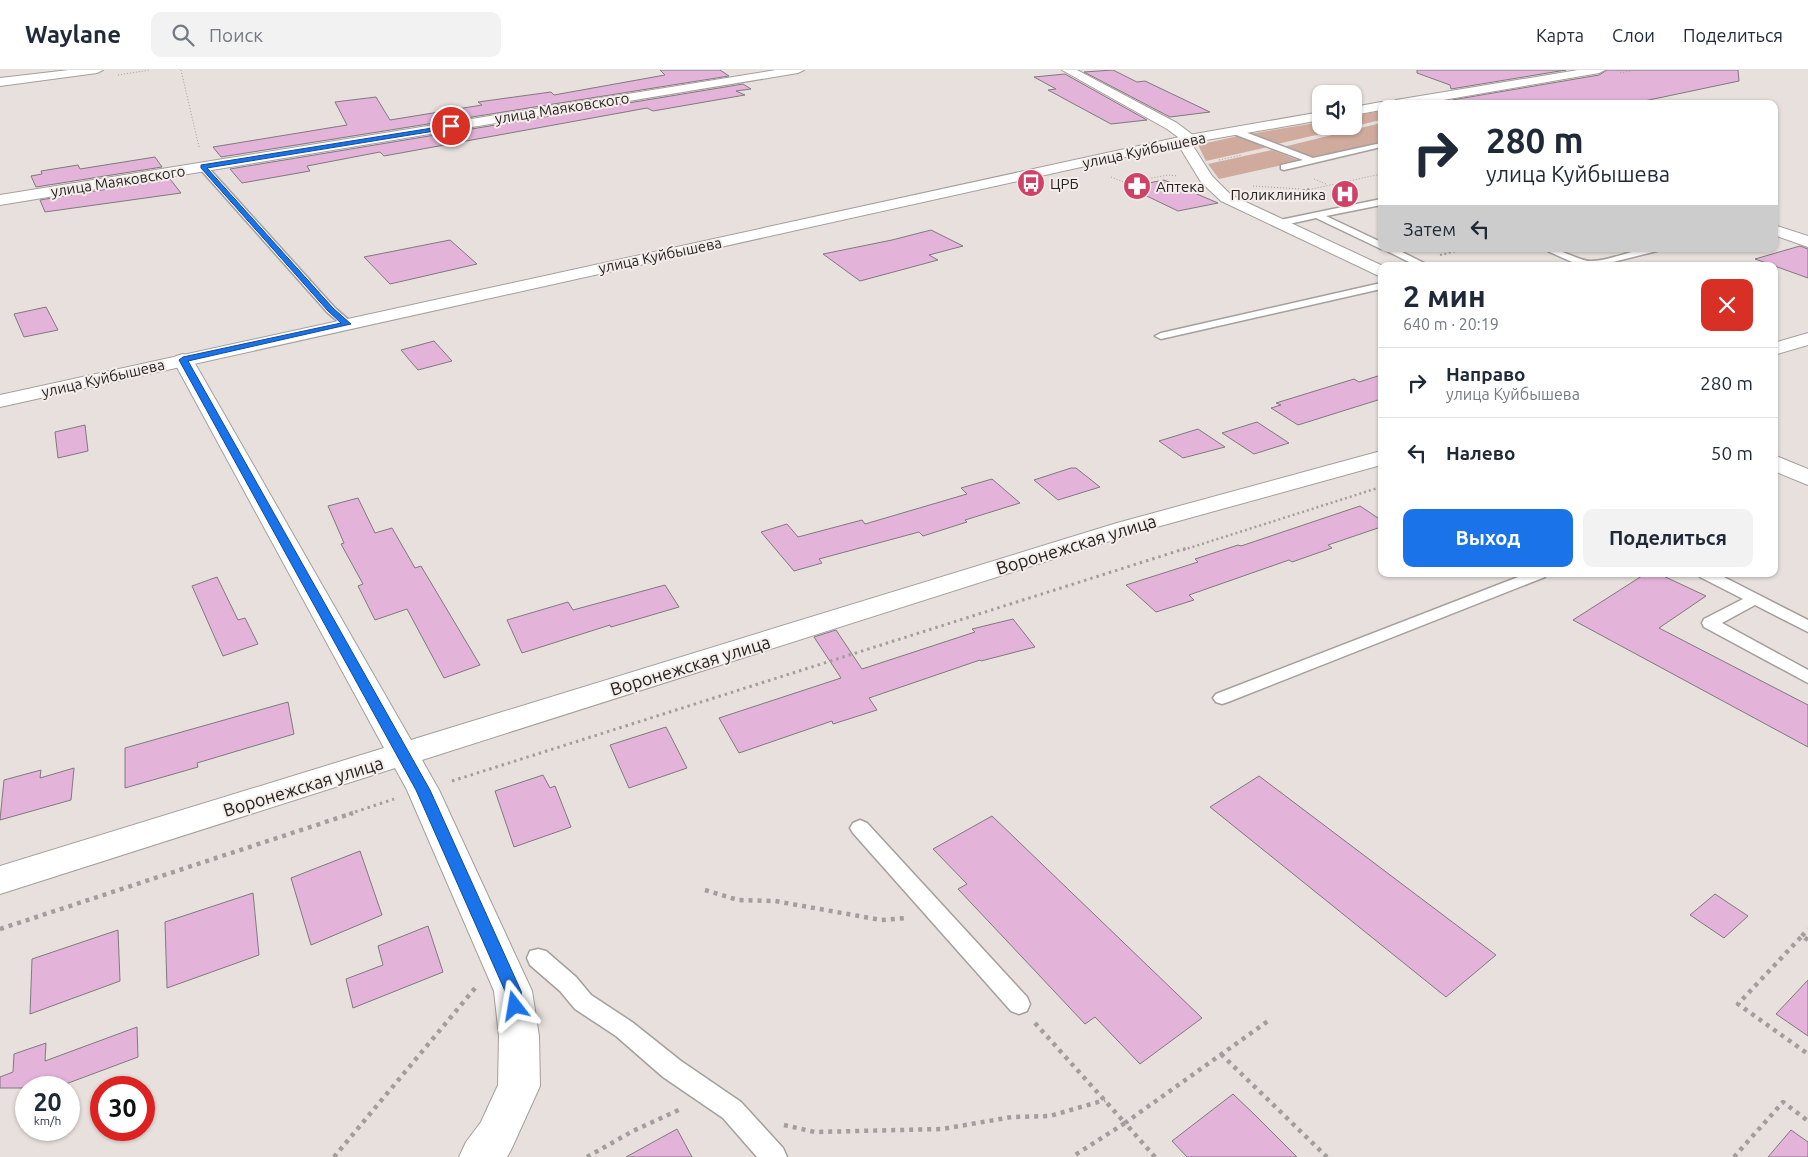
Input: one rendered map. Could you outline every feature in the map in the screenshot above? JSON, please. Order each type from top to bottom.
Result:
[{"type":"street","points":[[0,82],[97,70]]},
{"type":"street","name":"улица Маяковского","points":[[0,200],[798,70]]},
{"type":"street","points":[[1068,70],[1172,126],[1189,139],[1186,146],[1206,179],[1226,198],[1378,271]]},
{"type":"street","points":[[1420,100],[1599,70]]},
{"type":"street","points":[[1362,110],[1378,107]]},
{"type":"street","name":"улица Куйбышева","points":[[0,401],[1189,139],[1312,118]]},
{"type":"street","points":[[1778,231],[1808,242]]},
{"type":"street","points":[[1778,349],[1808,339]]},
{"type":"street","points":[[183,360],[423,790],[497,986],[519,1036],[519,1086],[496,1136],[481,1157]]},
{"type":"street","name":"Воронежская улица","points":[[0,880],[1126,528],[1378,459]]},
{"type":"street","points":[[1778,464],[1808,478]]},
{"type":"lane","points":[[1234,131],[1313,161]]},
{"type":"lane","points":[[1284,167],[1378,146]]},
{"type":"lane","points":[[203,167],[330,310],[348,324]]},
{"type":"lane","points":[[1280,224],[1378,203]]},
{"type":"lane","points":[[1318,216],[1378,245]]},
{"type":"lane","points":[[1395,252],[1417,262]]},
{"type":"lane","points":[[1555,252],[1579,262]]},
{"type":"lane","points":[[1600,262],[1631,252]]},
{"type":"lane","points":[[1161,336],[1378,287]]},
{"type":"lane","points":[[1222,698],[1531,577]]},
{"type":"lane","points":[[1712,577],[1808,627]]},
{"type":"lane","points":[[1755,599],[1710,623],[1808,677]]},
{"type":"lane","points":[[860,828],[1018,1004]]},
{"type":"lane","points":[[538,958],[568,984],[583,1002],[624,1028],[672,1069],[732,1110],[774,1157]]},
{"type":"path","points":[[181,70],[203,167]]},
{"type":"path","points":[[1272,197],[1378,175]]},
{"type":"path","points":[[1250,186],[1305,189]]},
{"type":"path","points":[[0,929],[423,790],[1378,488]]},
{"type":"path","points":[[705,890],[738,900],[775,901],[881,920],[938,915]]},
{"type":"path","points":[[1808,929],[1738,1004],[1808,1054]]},
{"type":"path","points":[[1802,936],[1808,940]]},
{"type":"path","points":[[334,1157],[497,986]]},
{"type":"path","points":[[1018,1004],[1155,1157]]},
{"type":"path","points":[[1072,1157],[1125,1123],[1268,1021]]},
{"type":"path","points":[[1221,1054],[1326,1157]]},
{"type":"path","points":[[587,1157],[633,1131],[684,1108],[732,1110],[766,1121],[815,1132],[942,1129],[1012,1117],[1050,1116],[1104,1100]]},
{"type":"path","points":[[1734,1157],[1783,1102],[1808,1121]]},
{"type":"shaded area","points":[[1378,112],[1378,121],[1362,124],[1362,115]]},
{"type":"shaded area","points":[[1312,124],[1312,135],[1316,135],[1277,144],[1250,134]]},
{"type":"shaded area","points":[[1378,124],[1378,143],[1313,158],[1283,147],[1332,135],[1362,135],[1362,128]]},
{"type":"shaded area","points":[[1238,136],[1268,147],[1206,161],[1198,145]]},
{"type":"shaded area","points":[[1272,150],[1300,161],[1219,179],[1208,164]]},
{"type":"building","points":[[660,70],[720,70],[729,76],[221,157],[213,147],[347,125],[335,102],[376,97],[390,120],[482,105],[478,102],[551,92],[554,95],[665,75]]},
{"type":"building","points":[[1113,70],[1137,82],[1145,81],[1210,112],[1170,117],[1084,72]]},
{"type":"building","points":[[1417,70],[1566,70],[1451,89],[1450,85],[1417,73]]},
{"type":"building","points":[[1607,70],[1738,70],[1739,81],[1649,100],[1452,100],[1599,75]]},
{"type":"building","points":[[1065,74],[1147,120],[1111,124],[1048,90],[1056,89],[1034,77]]},
{"type":"building","points":[[743,84],[751,89],[736,91],[745,95],[653,111],[647,108],[384,156],[380,152],[307,166],[310,171],[242,183],[230,169]]},
{"type":"building","points":[[155,157],[162,167],[36,187],[31,176],[42,174],[41,171],[78,165],[80,169]]},
{"type":"building","points":[[170,179],[181,193],[45,212],[40,200]]},
{"type":"building","points":[[1164,180],[1218,203],[1178,211],[1128,187]]},
{"type":"building","points":[[931,230],[963,246],[929,255],[938,260],[860,281],[823,254],[892,240]]},
{"type":"building","points":[[450,240],[477,264],[390,284],[364,257]]},
{"type":"building","points":[[1800,246],[1808,249],[1808,278],[1778,267],[1778,262],[1763,262],[1755,259]]},
{"type":"building","points":[[46,307],[58,330],[24,337],[14,314]]},
{"type":"building","points":[[434,341],[452,361],[418,370],[401,350]]},
{"type":"building","points":[[1378,376],[1378,400],[1298,425],[1271,408],[1281,405],[1276,403],[1354,379],[1359,382]]},
{"type":"building","points":[[1257,422],[1289,443],[1254,454],[1222,433]]},
{"type":"building","points":[[85,425],[88,451],[58,458],[55,432]]},
{"type":"building","points":[[1198,429],[1225,447],[1183,458],[1159,441]]},
{"type":"building","points":[[1076,468],[1100,487],[1058,500],[1034,480]]},
{"type":"building","points":[[992,479],[1020,503],[965,520],[967,522],[923,536],[919,532],[819,559],[822,563],[794,571],[761,532],[787,524],[798,537],[862,520],[865,524],[967,494],[961,488]]},
{"type":"building","points":[[358,498],[375,533],[392,528],[415,568],[421,566],[480,665],[444,678],[407,609],[375,620],[358,586],[363,584],[341,544],[344,543],[328,506]]},
{"type":"building","points":[[1360,506],[1378,518],[1378,528],[1328,545],[1332,548],[1292,562],[1289,560],[1189,595],[1194,600],[1156,612],[1126,585],[1198,562],[1195,559],[1238,545],[1241,546]]},
{"type":"building","points":[[217,577],[238,620],[245,618],[258,644],[223,656],[192,586]]},
{"type":"building","points":[[1640,577],[1665,577],[1706,596],[1659,628],[1808,705],[1808,747],[1573,620]]},
{"type":"building","points":[[665,585],[679,607],[611,627],[610,625],[522,653],[507,620],[568,602],[573,610]]},
{"type":"building","points":[[1013,619],[1035,647],[980,660],[869,698],[877,710],[833,724],[832,721],[739,753],[719,718],[841,678],[814,637],[836,630],[862,669],[975,632],[972,629]]},
{"type":"building","points":[[288,702],[294,734],[197,763],[198,767],[125,788],[125,748]]},
{"type":"building","points":[[666,727],[687,768],[629,788],[610,745]]},
{"type":"building","points":[[74,768],[71,800],[0,820],[4,780],[41,770],[40,778]]},
{"type":"building","points":[[543,775],[550,788],[555,786],[571,827],[514,847],[495,791]]},
{"type":"building","points":[[1259,776],[1496,955],[1446,997],[1210,807]]},
{"type":"building","points":[[992,816],[1202,1018],[1140,1064],[1095,1017],[1085,1024],[958,889],[967,884],[933,849]]},
{"type":"building","points":[[360,851],[382,915],[311,945],[291,878]]},
{"type":"building","points":[[253,893],[259,955],[167,988],[165,922]]},
{"type":"building","points":[[1715,894],[1748,916],[1724,938],[1690,915]]},
{"type":"building","points":[[428,926],[443,972],[353,1008],[346,979],[383,965],[378,946]]},
{"type":"building","points":[[118,930],[120,981],[30,1014],[32,959]]},
{"type":"building","points":[[1808,980],[1808,1036],[1776,1014]]},
{"type":"building","points":[[137,1027],[138,1057],[80,1079],[80,1076],[15,1076],[15,1088],[0,1088],[0,1077],[13,1072],[14,1054],[46,1043],[45,1061]]},
{"type":"building","points":[[1233,1094],[1297,1157],[1187,1157],[1172,1141]]},
{"type":"building","points":[[677,1129],[692,1157],[626,1157]]},
{"type":"building","points":[[1791,1130],[1808,1142],[1808,1157],[1768,1157]]},
{"type":"place","name":"ЦРБ","points":[[1031,183]]},
{"type":"place","name":"Аптека","points":[[1137,186]]},
{"type":"place","name":"Поликлиника","points":[[1345,194]]},
{"type":"route","points":[[451,126],[203,167],[330,310],[348,324],[183,360],[423,790],[513,991],[515,1006]]}]
